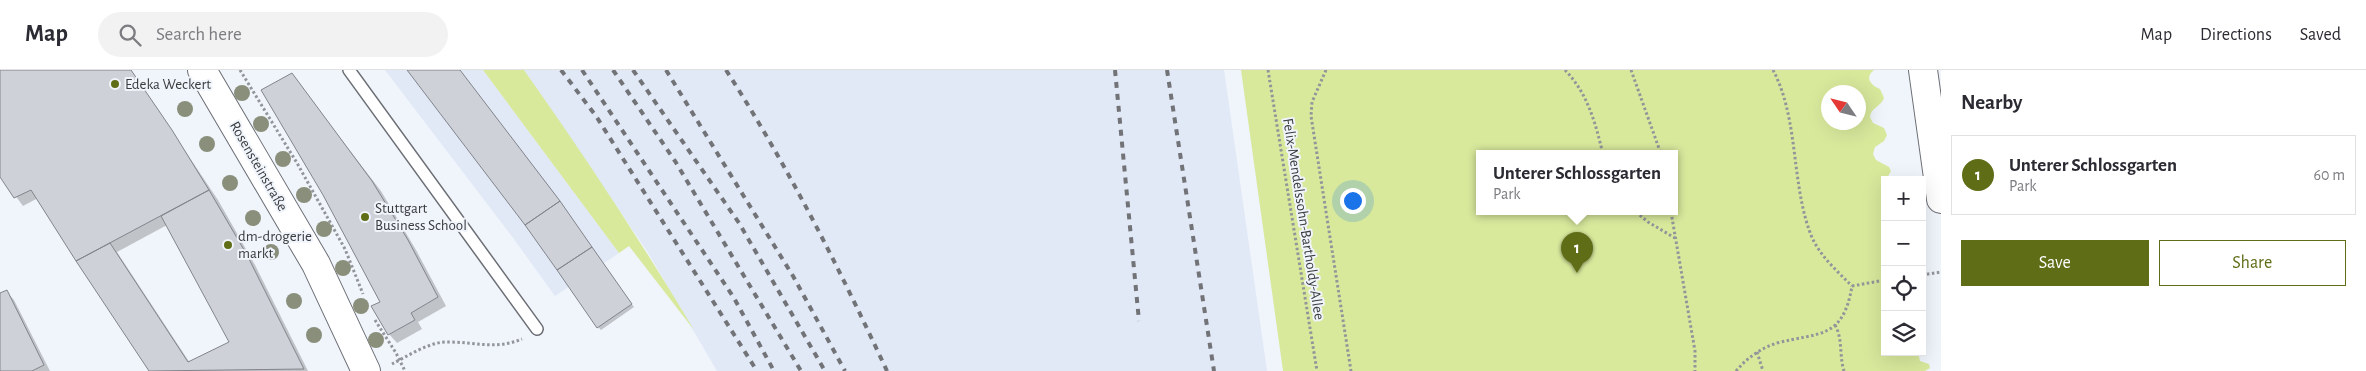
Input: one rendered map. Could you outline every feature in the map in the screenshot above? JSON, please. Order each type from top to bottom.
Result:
[{"type":"street","name":"Rosensteinstraße","points":[[202,70],[316,264],[375,369]]},
{"type":"street","points":[[1924,70],[1941,199]]},
{"type":"lane","points":[[349,70],[537,329]]},
{"type":"path","points":[[240,70],[297,163],[345,249],[364,298]]},
{"type":"path","points":[[1268,71],[1275,70]]},
{"type":"path","points":[[1326,70],[1312,102],[1311,116],[1351,371]]},
{"type":"path","points":[[1565,70],[1580,88],[1587,101],[1602,150]]},
{"type":"path","points":[[1631,70],[1660,150]]},
{"type":"path","points":[[1773,70],[1787,114],[1811,235],[1826,259],[1852,286]]},
{"type":"path","name":"Felix-Mendelssohn-Bartholdy-Allee","points":[[1268,71],[1316,371]]},
{"type":"path","points":[[1640,215],[1675,239]]},
{"type":"path","points":[[1671,215],[1695,351],[1695,371]]},
{"type":"path","points":[[1926,274],[1941,272]]},
{"type":"path","points":[[1852,286],[1881,281]]},
{"type":"path","points":[[1736,371],[1757,352],[1778,343],[1816,336],[1835,325],[1845,309],[1852,286]]},
{"type":"path","points":[[372,316],[405,371]]},
{"type":"path","points":[[1835,325],[1840,333],[1841,362],[1844,371]]},
{"type":"path","points":[[375,369],[443,342],[483,346],[510,344],[537,329]]},
{"type":"path","points":[[1757,352],[1763,371]]},
{"type":"shaded area","points":[[385,70],[483,70],[619,253],[555,296],[511,235]]},
{"type":"shaded area","points":[[524,70],[1224,70],[1267,371],[717,371],[647,251]]},
{"type":"green space","points":[[483,70],[524,70],[612,198],[694,330],[629,246],[619,253]]},
{"type":"green space","points":[[1241,70],[1874,70],[1869,76],[1870,81],[1880,89],[1884,98],[1872,111],[1870,117],[1873,123],[1884,128],[1887,135],[1884,141],[1875,147],[1873,154],[1876,160],[1889,167],[1891,171],[1888,176],[1881,176],[1881,356],[1919,356],[1920,361],[1929,364],[1930,368],[1925,371],[1283,371]]},
{"type":"building","points":[[0,70],[131,70],[172,130],[209,190],[76,261],[31,190],[14,198],[0,177]]},
{"type":"building","points":[[407,70],[460,70],[560,201],[525,225]]},
{"type":"building","name":"Stuttgart Business School","points":[[292,73],[372,181],[408,240],[438,297],[411,313],[415,320],[388,335],[371,306],[380,302],[323,195],[261,90]]},
{"type":"building","points":[[209,190],[247,255],[304,369],[149,371],[76,261],[110,243],[188,362],[229,342],[161,216]]},
{"type":"building","points":[[560,201],[592,247],[557,270],[525,225]]},
{"type":"building","points":[[592,247],[632,304],[597,328],[557,270]]},
{"type":"building","points":[[7,290],[44,365],[32,371],[0,371],[0,293]]},
{"type":"railway","points":[[561,70],[596,116],[757,371]]},
{"type":"railway","points":[[582,70],[734,298],[774,371]]},
{"type":"railway","points":[[613,70],[675,161],[801,371]]},
{"type":"railway","points":[[633,70],[739,223],[825,371]]},
{"type":"railway","points":[[666,70],[793,276],[845,371]]},
{"type":"railway","points":[[726,70],[792,180],[887,371]]},
{"type":"railway","points":[[1115,70],[1139,321]]},
{"type":"railway","points":[[1167,70],[1214,371]]},
{"type":"place","name":"Edeka Weckert","points":[[115,84]]},
{"type":"place","name":"Stuttgart Business School","points":[[365,217]]},
{"type":"place","name":"dm-drogerie markt","points":[[228,245]]},
{"type":"place","name":"Unterer Schlossgarten","points":[[1577,273]]}]
